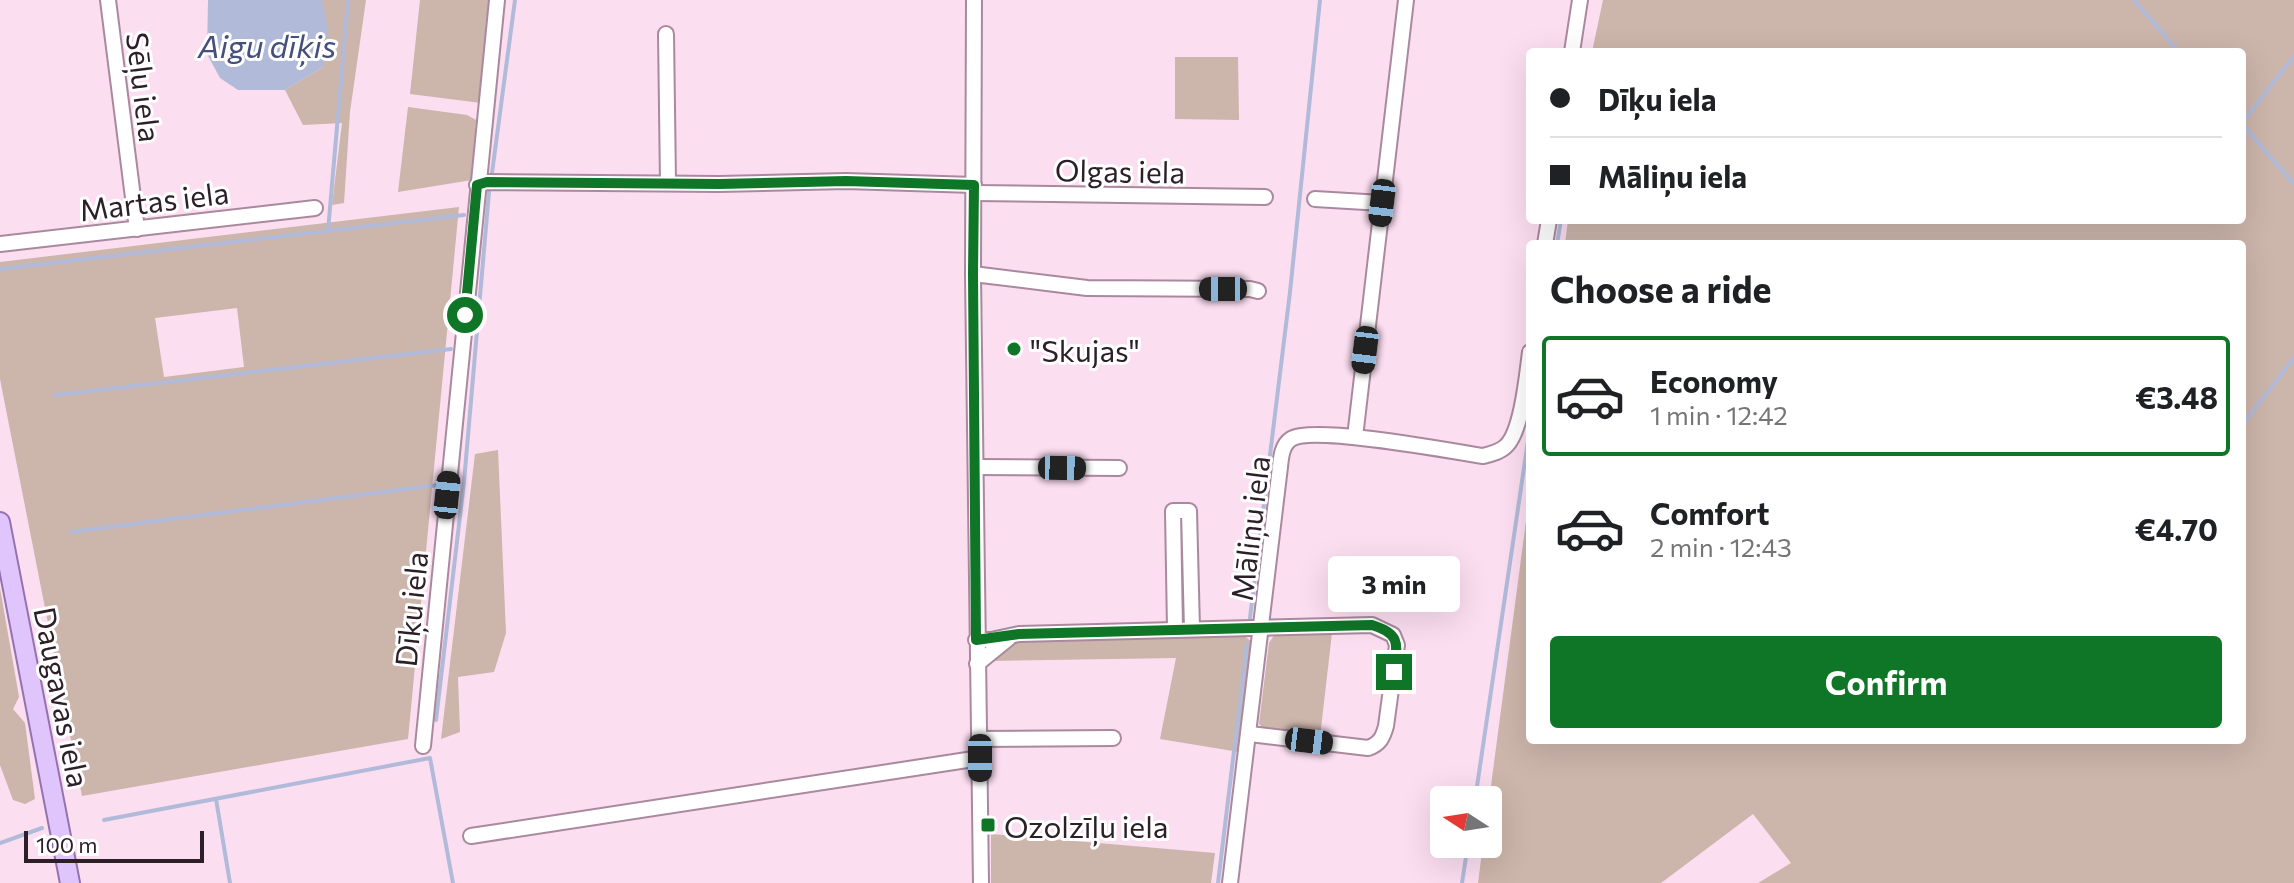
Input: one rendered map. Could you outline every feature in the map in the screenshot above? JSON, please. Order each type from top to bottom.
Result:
[{"type":"main road","name":"Daugavas iela","points":[[0,522],[70,883]]},
{"type":"street","name":"Sēļu iela","points":[[108,0],[137,229]]},
{"type":"street","name":"Dīķu iela","points":[[423,746],[497,0]]},
{"type":"street","points":[[974,0],[973,274],[981,883]]},
{"type":"street","points":[[1406,0],[1355,437],[1483,456],[1509,444],[1526,379]]},
{"type":"street","points":[[1573,48],[1580,0]]},
{"type":"street","points":[[666,34],[668,183]]},
{"type":"street","points":[[477,185],[487,182],[846,181],[975,189]]},
{"type":"street","name":"Olgas iela","points":[[975,189],[1265,197]]},
{"type":"street","points":[[1315,199],[1382,203]]},
{"type":"street","name":"Martas iela","points":[[0,242],[315,208]]},
{"type":"street","points":[[973,274],[1087,288],[1258,291]]},
{"type":"street","name":"Māliņu iela","points":[[1230,883],[1282,454],[1293,437],[1355,437]]},
{"type":"street","points":[[976,467],[1119,468]]},
{"type":"street","name":"Māliņu iela","points":[[1175,629],[1173,511],[1189,511],[1192,629]]},
{"type":"street","name":"Māliņu iela","points":[[976,640],[1012,635],[1372,625],[1393,635],[1397,645],[1386,726],[1382,738],[1375,745],[1368,748],[1250,734]]},
{"type":"street","points":[[977,664],[1012,635]]},
{"type":"street","points":[[979,739],[1113,738]]},
{"type":"street","points":[[471,836],[980,758]]},
{"type":"shaded area","points":[[322,0],[366,0],[350,112],[344,203],[332,205],[342,123],[303,125],[285,90],[323,67]]},
{"type":"shaded area","points":[[420,0],[491,0],[481,103],[410,94]]},
{"type":"shaded area","points":[[1603,0],[2294,0],[2294,883],[1758,883],[1791,863],[1753,814],[1661,883],[1478,883],[1481,858],[1502,858],[1502,786],[1491,786],[1526,521],[1526,744],[2246,744],[2246,240],[1566,240],[1568,224],[2246,224],[2246,48],[1593,48]]},
{"type":"shaded area","points":[[1175,57],[1238,57],[1239,120],[1175,119]]},
{"type":"shaded area","points":[[408,107],[467,115],[476,120],[472,180],[398,192]]},
{"type":"shaded area","points":[[459,207],[408,739],[82,796],[0,379],[0,262]],"holes":[[[237,308],[244,367],[164,377],[155,318]]]},
{"type":"shaded area","points":[[498,450],[506,633],[494,672],[458,677],[460,732],[441,739],[475,454]]},
{"type":"shaded area","points":[[0,588],[19,697],[13,709],[25,723],[35,799],[25,804],[13,800],[0,765]]},
{"type":"shaded area","points":[[1332,633],[1320,737],[1266,731],[1259,724],[1269,643],[1275,634]]},
{"type":"shaded area","points":[[1243,635],[1251,641],[1239,752],[1160,739],[1176,658],[990,661],[990,656],[1021,640]]},
{"type":"shaded area","points":[[991,834],[1215,853],[1211,883],[991,883]]},
{"type":"water","name":"Aigu dīķis","points":[[208,0],[322,0],[328,30],[323,67],[285,90],[238,90],[220,78],[207,54]]},
{"type":"waterway","points":[[328,231],[348,0]]},
{"type":"waterway","points":[[492,173],[515,0]]},
{"type":"waterway","points":[[1250,618],[1290,292],[1320,0]]},
{"type":"waterway","points":[[2134,0],[2176,48]]},
{"type":"waterway","points":[[2246,118],[2294,56]]},
{"type":"waterway","points":[[2246,129],[2294,184]]},
{"type":"waterway","points":[[436,720],[464,482],[489,192]]},
{"type":"waterway","points":[[0,269],[464,215]]},
{"type":"waterway","points":[[1558,240],[1560,224]]},
{"type":"waterway","points":[[55,395],[451,349]]},
{"type":"waterway","points":[[2246,420],[2294,358]]},
{"type":"waterway","points":[[1477,786],[1526,454]]},
{"type":"waterway","points":[[71,532],[438,485]]},
{"type":"waterway","points":[[1218,883],[1247,644]]},
{"type":"waterway","points":[[104,820],[430,758],[453,883]]},
{"type":"waterway","points":[[216,799],[230,883]]},
{"type":"waterway","points":[[0,843],[42,828]]},
{"type":"waterway","points":[[1462,883],[1466,858]]},
{"type":"place","name":"\"Skujas\"","points":[[1014,349]]},
{"type":"place","name":"Ozolzīļu iela","points":[[988,825]]},
{"type":"route","points":[[465,315],[477,185],[487,182],[719,184],[846,181],[974,185],[976,640],[1019,634],[1372,625],[1393,635],[1397,645],[1394,672]]}]
